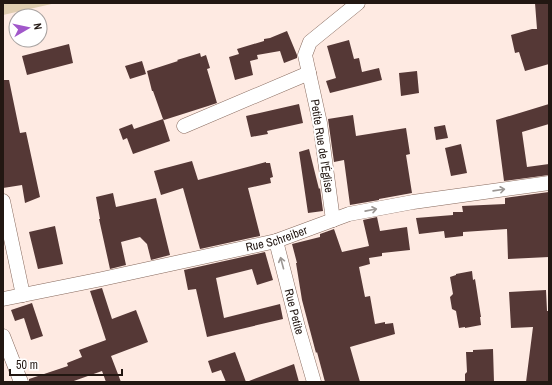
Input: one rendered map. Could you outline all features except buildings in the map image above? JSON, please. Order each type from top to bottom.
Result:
[{"type":"street","name":"Petite Rue de l'Église","points":[[333,220],[320,123],[305,55],[310,42],[358,3]]},
{"type":"street","points":[[184,126],[309,73]]},
{"type":"street","name":"Rue Schreiber","points":[[3,299],[276,241],[349,214],[413,202],[549,183]]},
{"type":"street","points":[[3,200],[23,295]]},
{"type":"street","name":"Rue Petite","points":[[276,241],[314,382]]},
{"type":"street","points":[[3,336],[21,382]]},
{"type":"shaded area","points":[[3,3],[56,3],[34,8],[8,8],[8,14],[3,15]]}]
